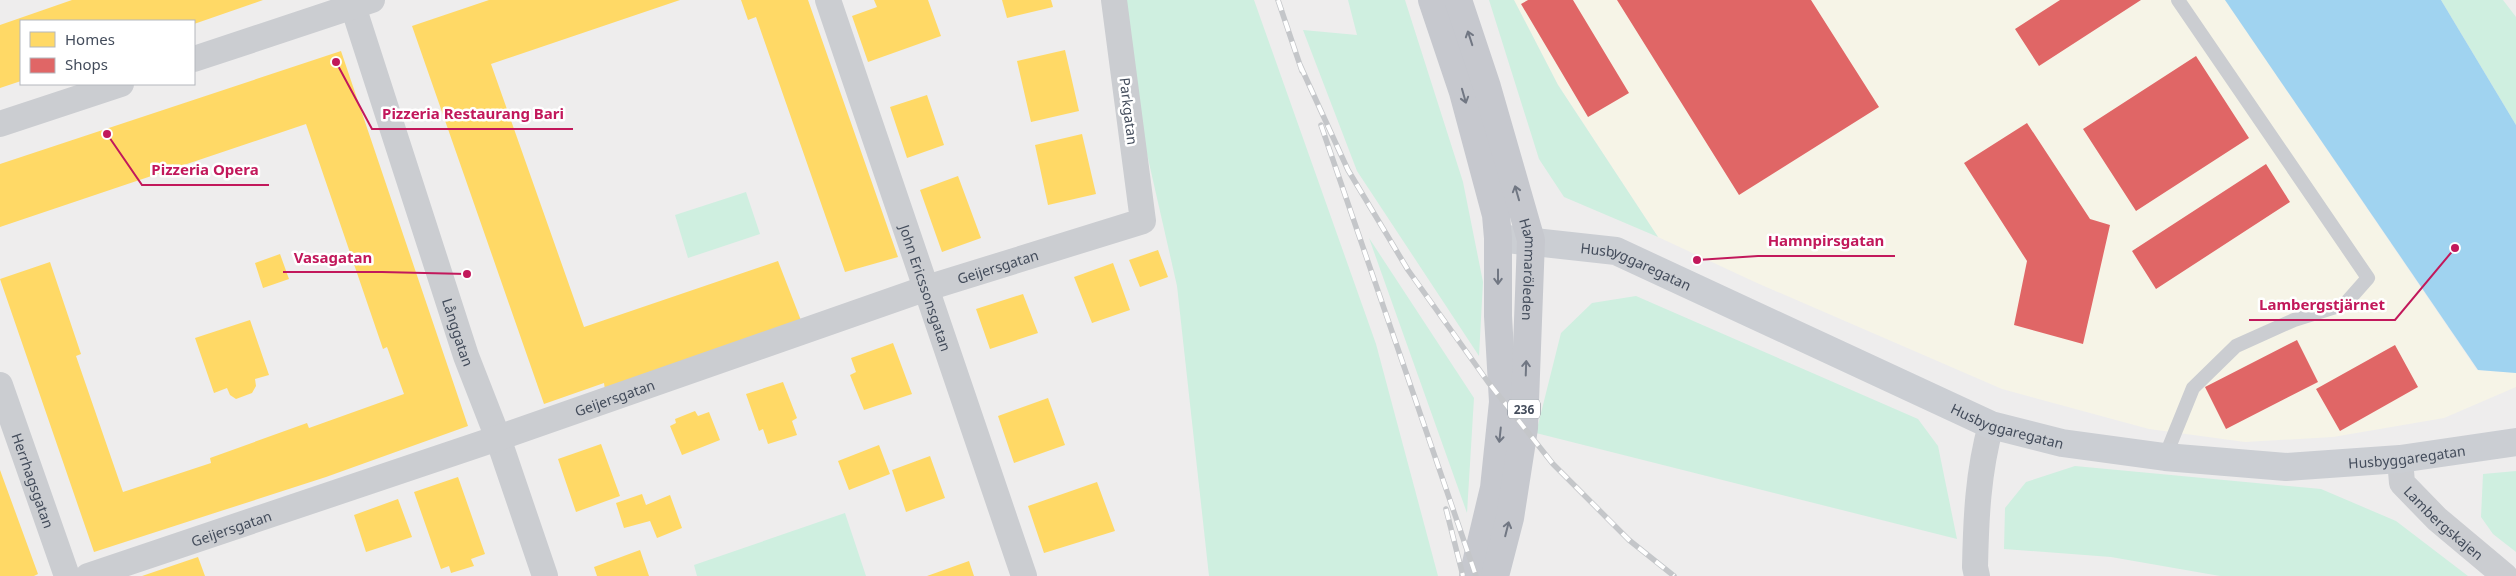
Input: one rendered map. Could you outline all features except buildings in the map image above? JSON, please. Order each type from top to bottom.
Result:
[{"type":"main road","name":"Hammaröleden","points":[[1432,0],[1465,102],[1496,215],[1498,238],[1498,316],[1503,402],[1494,488],[1473,576]]},
{"type":"main road","name":"Hammaröleden","points":[[1458,0],[1487,86],[1530,240],[1524,428],[1510,518],[1495,576]]},
{"type":"street","name":"John Ericssonsgatan","points":[[828,0],[1024,576]]},
{"type":"street","name":"Parkgatan","points":[[1114,0],[1143,221]]},
{"type":"street","points":[[195,60],[358,2]]},
{"type":"street","name":"Långgatan","points":[[358,2],[466,356],[498,438],[545,576]]},
{"type":"street","points":[[0,124],[118,85]]},
{"type":"street","name":"Geijersgatan","points":[[88,576],[498,438],[927,288],[1143,221]]},
{"type":"street","name":"Husbyggaregatan","points":[[1498,238],[1530,240],[1616,251],[1992,424],[2062,443],[2164,457],[2286,467],[2400,459],[2514,443]]},
{"type":"street","name":"Herrhagsgatan","points":[[0,385],[67,576]]},
{"type":"street","points":[[1977,576],[1974,567],[1977,498],[1984,452],[1992,424]]},
{"type":"street","name":"Lambergskajen","points":[[2400,459],[2402,483],[2437,519],[2505,576]]},
{"type":"lane","points":[[2164,457],[2193,388],[2236,346],[2294,320],[2345,304],[2368,278],[2178,0]]},
{"type":"shaded area","points":[[1514,0],[2225,0],[2477,370],[2516,373],[2516,387],[2444,418],[2333,437],[2245,442],[2149,429],[2002,389],[1757,283],[1658,237],[1558,85]]},
{"type":"green space","points":[[1112,0],[1254,0],[1376,344],[1438,576],[1209,576],[1177,286]]},
{"type":"green space","points":[[1348,0],[1405,0],[1463,182],[1483,282],[1479,356],[1357,171],[1303,30],[1357,35]]},
{"type":"green space","points":[[1489,0],[1514,0],[1558,85],[1658,237],[1564,197],[1539,159]]},
{"type":"green space","points":[[2441,0],[2503,0],[2516,17],[2516,125]]},
{"type":"green space","points":[[746,192],[760,234],[688,258],[675,215]]},
{"type":"green space","points":[[1369,238],[1474,398],[1467,513]]},
{"type":"green space","points":[[1636,296],[1918,419],[1938,446],[1957,539],[1536,433],[1561,333],[1592,303]]},
{"type":"green space","points":[[2075,466],[2321,489],[2396,521],[2468,576],[2220,576],[2111,557],[2004,549],[2005,508],[2026,482]]},
{"type":"green space","points":[[2516,471],[2516,552],[2493,534],[2481,517],[2483,474]]},
{"type":"green space","points":[[845,513],[866,576],[697,576],[694,565]]},
{"type":"water","points":[[2225,0],[2441,0],[2516,125],[2516,373],[2478,370]]},
{"type":"railway","points":[[1278,0],[1302,71]]},
{"type":"railway","points":[[1300,65],[1348,170],[1408,270],[1488,382],[1553,464],[1629,540],[1674,576]]},
{"type":"railway","points":[[1321,125],[1476,576]]},
{"type":"railway","points":[[1446,509],[1463,576]]},
{"type":"place","name":"Pizzeria Restaurang Bari","points":[[336,62]]},
{"type":"place","name":"Pizzeria Opera","points":[[107,134]]},
{"type":"place","name":"Lambergstjärnet","points":[[2455,248]]},
{"type":"place","name":"Hamnpirsgatan","points":[[1697,260]]},
{"type":"place","name":"Vasagatan","points":[[467,274]]}]
